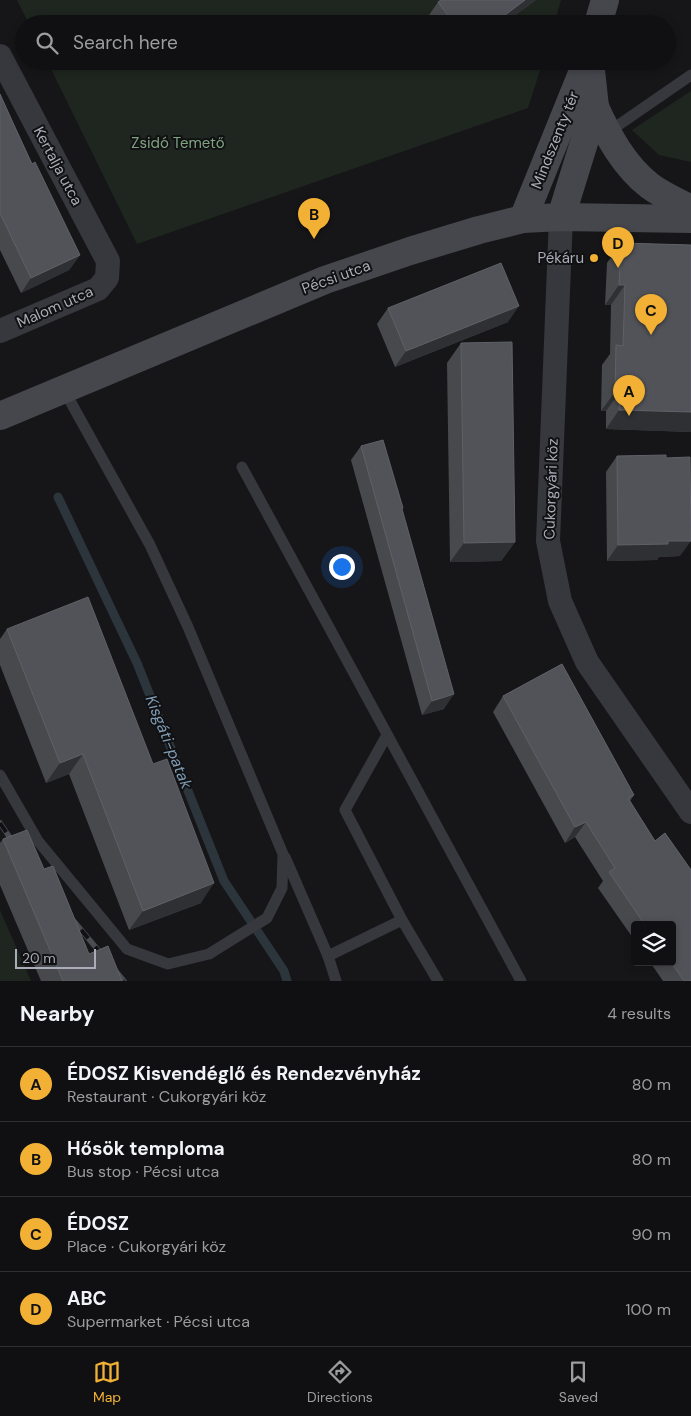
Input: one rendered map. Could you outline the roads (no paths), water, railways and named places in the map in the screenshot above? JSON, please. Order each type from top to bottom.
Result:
[{"type":"street","points":[[601,15],[606,0]]},
{"type":"street","name":"Kertalja utca","points":[[0,56],[108,262],[107,278]]},
{"type":"street","name":"Mindszenty tér","points":[[523,219],[583,70]]},
{"type":"street","name":"Mindszenty tér","points":[[561,217],[595,107],[591,70]]},
{"type":"street","points":[[595,107],[607,133],[626,162],[650,186],[691,209]]},
{"type":"street","name":"Pécsi utca","points":[[3,415],[325,280],[479,230],[523,219],[561,217],[691,219]]},
{"type":"street","name":"Cukorgyári köz","points":[[561,217],[548,541],[560,601],[587,662],[691,812]]},
{"type":"street","name":"Malom utca","points":[[0,331],[98,289],[107,278]]},
{"type":"lane","points":[[607,133],[691,75]]},
{"type":"lane","points":[[64,390],[150,545],[188,627],[328,956],[336,981]]},
{"type":"lane","points":[[242,467],[521,981]]},
{"type":"lane","points":[[387,735],[345,810],[402,920],[438,981]]},
{"type":"lane","points":[[0,776],[38,842],[128,949],[168,964],[209,954],[267,918],[282,888],[283,854]]},
{"type":"lane","points":[[328,956],[402,920]]},
{"type":"waterway","name":"Kisgáti-patak","points":[[58,497],[137,663],[224,881],[284,971],[287,981]]},
{"type":"railway","points":[[0,823],[17,848]]},
{"type":"railway","points":[[67,913],[124,981]]},
{"type":"place","name":"Hősök temploma","points":[[314,239]]},
{"type":"place","name":"Pékáru","points":[[594,258]]},
{"type":"place","name":"ABC","points":[[618,268]]},
{"type":"place","name":"ÉDOSZ","points":[[651,335]]},
{"type":"place","name":"ÉDOSZ Kisvendéglő és Rendezvényház","points":[[629,416]]},
{"type":"park label","name":"Zsidó Temető","points":[[178,143]]}]
